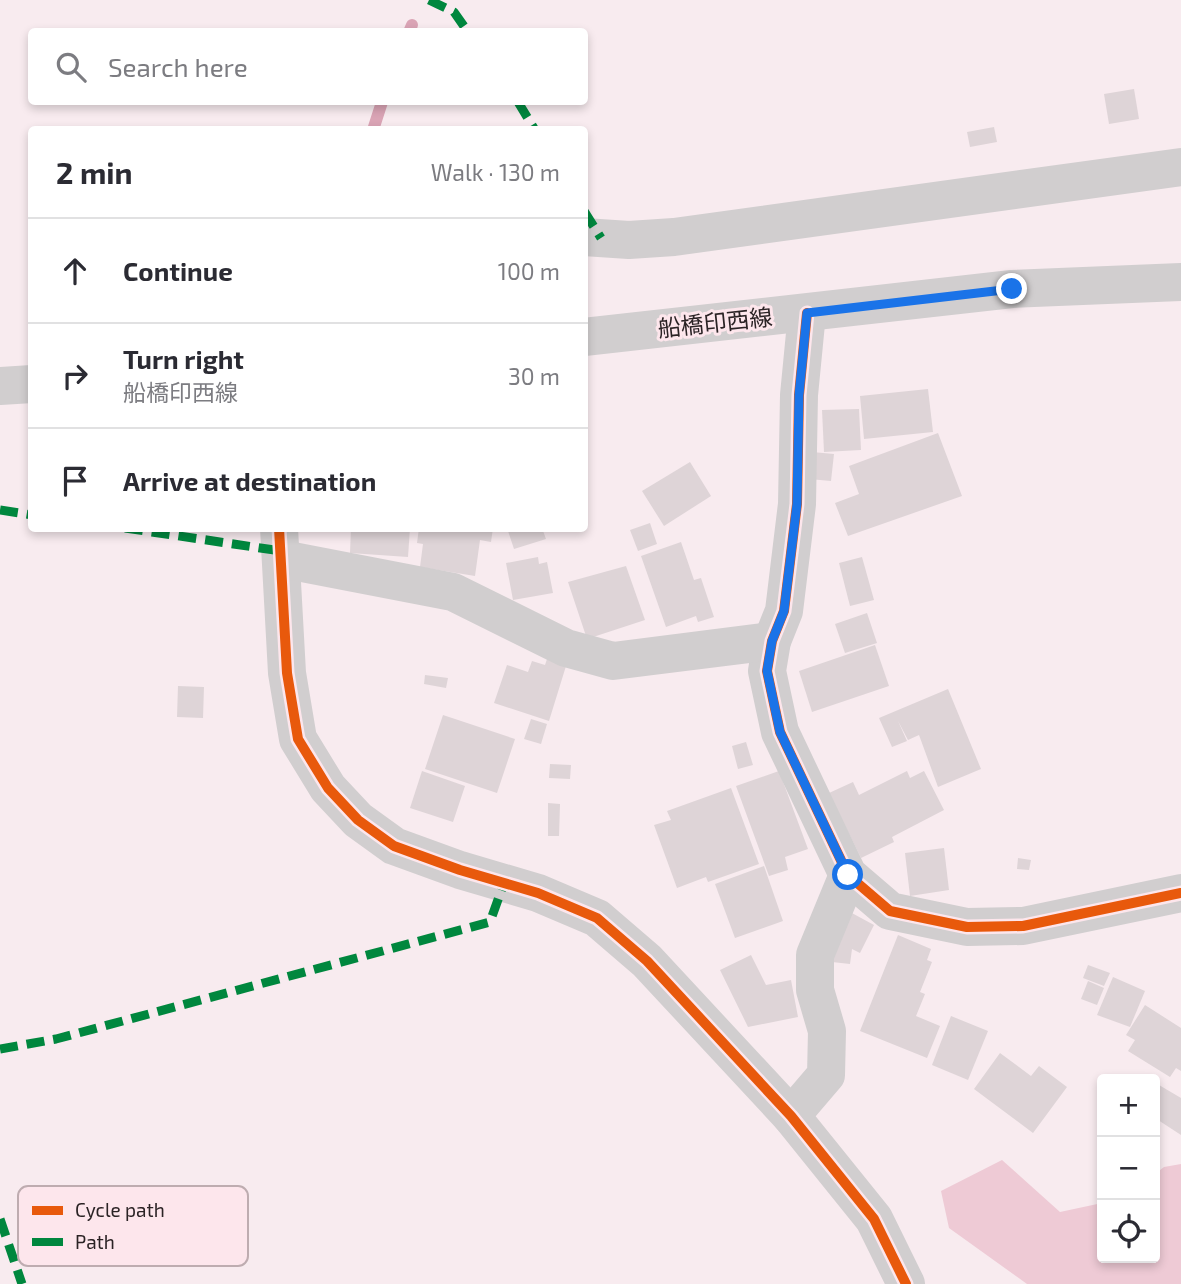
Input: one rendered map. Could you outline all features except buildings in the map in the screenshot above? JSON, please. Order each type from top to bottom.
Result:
[{"type":"street","points":[[588,237],[629,240],[674,237],[1181,167]]},
{"type":"street","name":"船橋印西線","points":[[588,337],[1012,289],[1181,282]]},
{"type":"street","points":[[807,313],[799,395],[797,504],[784,611],[772,641],[767,671],[780,732],[848,875],[890,911],[967,927],[1023,926],[1181,893]]},
{"type":"street","points":[[0,386],[28,384]]},
{"type":"street","points":[[772,641],[613,661],[566,648],[453,592],[281,544],[287,673],[298,739],[328,788],[358,820],[394,846],[538,893],[597,918],[647,961],[791,1116],[874,1219],[906,1284]]},
{"type":"street","points":[[791,1116],[826,1075],[827,1031],[815,990],[815,955],[848,875]]},
{"type":"shaded area","points":[[1002,1160],[1060,1212],[1097,1204],[1097,1263],[1160,1263],[1160,1170],[1181,1164],[1181,1284],[1027,1284],[949,1228],[941,1191]]},
{"type":"waterway","points":[[374,126],[381,105]]},
{"type":"marked path","points":[[429,0],[454,12],[465,28]]},
{"type":"marked path","points":[[520,105],[533,126]]},
{"type":"marked path","points":[[588,217],[601,238]]},
{"type":"marked path","points":[[0,510],[28,514]]},
{"type":"marked path","points":[[152,532],[281,551]]},
{"type":"marked path","points":[[0,1049],[56,1039],[490,922],[504,883]]},
{"type":"marked path","points":[[0,1219],[22,1284]]},
{"type":"cycle path","points":[[807,313],[799,395],[797,504],[784,611],[772,641],[767,671],[780,732],[848,875],[890,911],[967,927],[1023,926],[1181,893]]},
{"type":"cycle path","points":[[279,532],[287,673],[298,739],[328,788],[358,820],[394,846],[460,870],[538,893],[597,918],[647,961],[791,1116],[874,1219],[906,1284]]},
{"type":"route","points":[[848,875],[780,732],[767,671],[772,641],[784,611],[797,504],[799,395],[807,313],[1012,289]]}]
